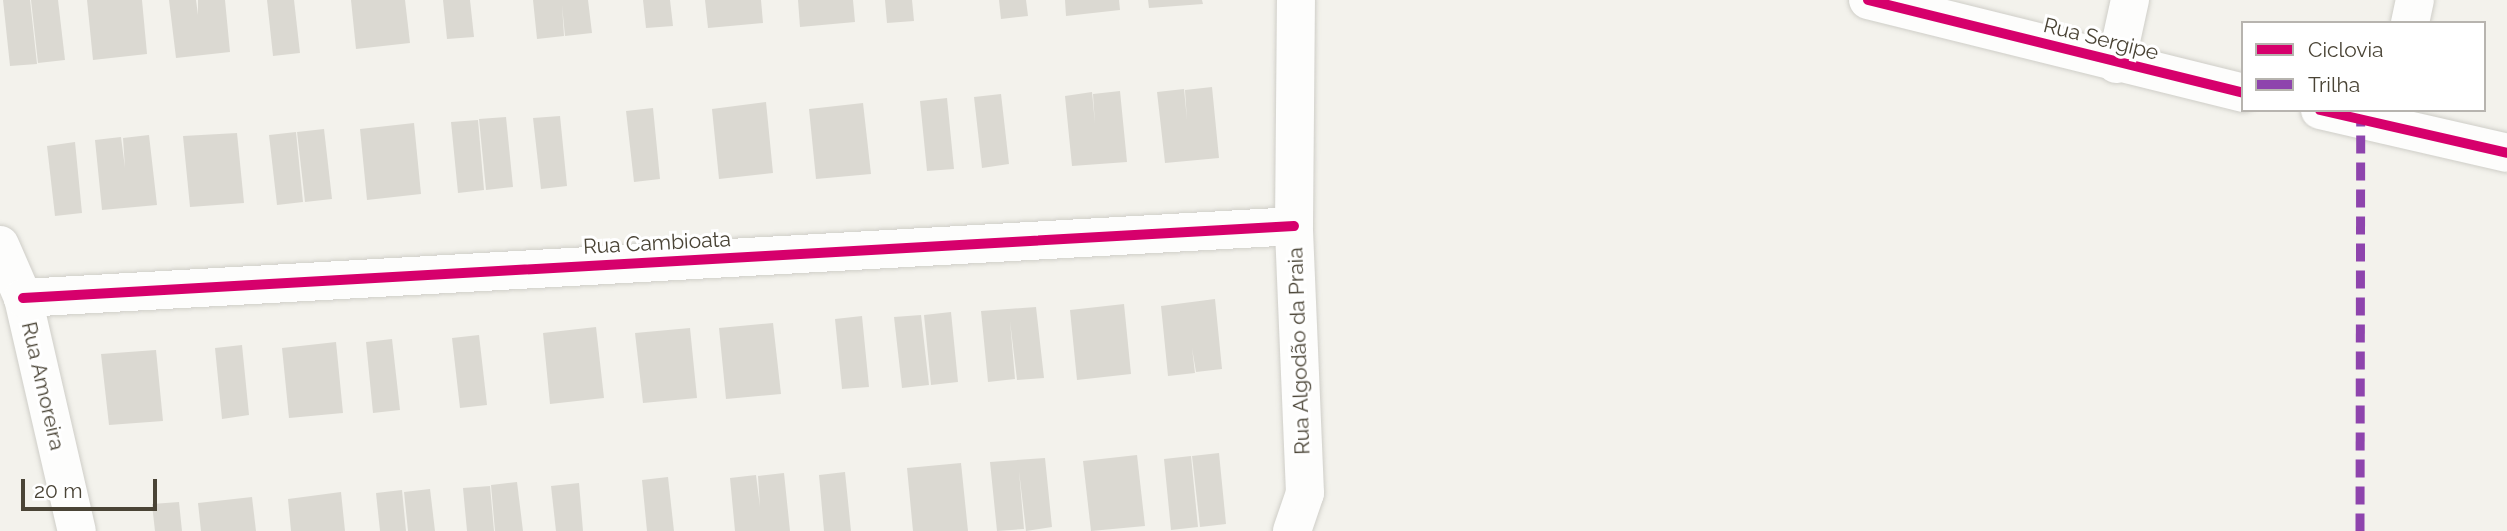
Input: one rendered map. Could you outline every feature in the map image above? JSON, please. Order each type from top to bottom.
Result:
[{"type":"street","name":"Rua Algodão da Praia","points":[[1292,531],[1305,493],[1294,226],[1296,0]]},
{"type":"street","name":"Rua Sergipe","points":[[1868,0],[2116,64],[2241,93]]},
{"type":"street","points":[[2116,64],[2130,0]]},
{"type":"street","points":[[2410,21],[2415,0]]},
{"type":"street","points":[[2337,112],[2387,118],[2507,153]]},
{"type":"street","name":"Rua Cambioata","points":[[23,298],[1294,226]]},
{"type":"street","name":"Rua Amoreira","points":[[0,245],[23,298],[76,529]]},
{"type":"building","points":[[3,0],[30,0],[37,64],[10,66]]},
{"type":"building","points":[[31,0],[58,0],[65,60],[38,63]]},
{"type":"building","points":[[87,0],[142,0],[147,54],[93,60]]},
{"type":"building","points":[[169,0],[196,0],[198,15],[198,0],[225,0],[230,52],[176,58]]},
{"type":"building","points":[[267,0],[294,0],[300,53],[273,56]]},
{"type":"building","points":[[351,0],[405,0],[410,43],[356,49]]},
{"type":"building","points":[[443,0],[470,0],[474,37],[447,39]]},
{"type":"building","points":[[533,0],[588,0],[592,33],[565,36],[562,5],[564,36],[537,39]]},
{"type":"building","points":[[643,0],[670,0],[673,26],[646,28]]},
{"type":"building","points":[[705,0],[761,0],[763,23],[708,28]]},
{"type":"building","points":[[798,0],[853,0],[855,22],[800,27]]},
{"type":"building","points":[[885,0],[912,0],[914,21],[887,23]]},
{"type":"building","points":[[999,0],[1026,0],[1028,16],[1001,19]]},
{"type":"building","points":[[1065,0],[1119,0],[1120,10],[1066,16]]},
{"type":"building","points":[[1148,0],[1202,0],[1203,4],[1149,8]]},
{"type":"building","points":[[1212,87],[1219,158],[1165,163],[1157,92],[1184,89],[1187,120],[1185,90]]},
{"type":"building","points":[[1120,91],[1127,162],[1072,166],[1065,96],[1092,92],[1095,124],[1093,94]]},
{"type":"building","points":[[1001,94],[1009,164],[982,168],[974,97]]},
{"type":"building","points":[[947,98],[954,169],[927,171],[920,101]]},
{"type":"building","points":[[766,102],[773,173],[719,179],[712,109]]},
{"type":"building","points":[[863,103],[871,174],[816,179],[809,109]]},
{"type":"building","points":[[653,108],[660,179],[634,182],[626,111]]},
{"type":"building","points":[[560,116],[567,186],[541,189],[533,118]]},
{"type":"building","points":[[506,117],[513,187],[486,190],[479,119]]},
{"type":"building","points":[[478,120],[484,190],[458,193],[451,122]]},
{"type":"building","points":[[414,123],[421,194],[367,200],[360,129]]},
{"type":"building","points":[[324,129],[332,199],[305,202],[297,132]]},
{"type":"building","points":[[296,132],[303,202],[277,205],[269,135]]},
{"type":"building","points":[[237,133],[244,203],[190,207],[183,136]]},
{"type":"building","points":[[149,135],[157,205],[102,210],[95,140],[121,137],[125,168],[123,138]]},
{"type":"building","points":[[75,142],[82,213],[55,216],[47,146]]},
{"type":"building","points":[[1215,299],[1222,369],[1196,372],[1192,348],[1195,373],[1168,376],[1161,306]]},
{"type":"building","points":[[1124,304],[1131,374],[1077,380],[1070,310]]},
{"type":"building","points":[[1036,307],[1044,378],[1017,380],[1010,321],[1015,379],[988,382],[981,311]]},
{"type":"building","points":[[951,312],[958,382],[931,385],[924,315]]},
{"type":"building","points":[[921,315],[929,385],[902,388],[894,317]]},
{"type":"building","points":[[862,316],[869,387],[842,389],[835,319]]},
{"type":"building","points":[[773,323],[781,394],[726,399],[719,328]]},
{"type":"building","points":[[596,327],[604,398],[550,404],[543,333]]},
{"type":"building","points":[[690,328],[697,398],[643,403],[635,333]]},
{"type":"building","points":[[479,335],[487,405],[460,408],[452,338]]},
{"type":"building","points":[[392,339],[400,410],[373,413],[366,342]]},
{"type":"building","points":[[336,342],[343,413],[289,418],[282,348]]},
{"type":"building","points":[[242,345],[249,415],[222,419],[215,348]]},
{"type":"building","points":[[156,350],[163,421],[109,425],[101,354]]},
{"type":"building","points":[[1219,453],[1226,524],[1200,527],[1192,456]]},
{"type":"building","points":[[1137,455],[1145,526],[1091,531],[1083,461]]},
{"type":"building","points":[[1191,456],[1198,527],[1171,530],[1164,459]]},
{"type":"building","points":[[1045,458],[1052,527],[1026,531],[1019,471],[1024,529],[997,531],[990,462]]},
{"type":"building","points":[[961,463],[968,531],[913,531],[907,468]]},
{"type":"building","points":[[845,472],[851,531],[824,531],[819,475]]},
{"type":"building","points":[[784,473],[790,531],[735,531],[730,478],[756,475],[760,507],[758,476]]},
{"type":"building","points":[[668,477],[674,531],[647,531],[642,480]]},
{"type":"building","points":[[517,482],[523,531],[495,531],[491,485]]},
{"type":"building","points":[[579,483],[583,531],[556,531],[551,486]]},
{"type":"building","points":[[490,486],[494,531],[467,531],[463,488]]},
{"type":"building","points":[[430,489],[435,531],[408,531],[404,492]]},
{"type":"building","points":[[402,490],[406,531],[380,531],[376,493]]},
{"type":"building","points":[[341,492],[345,531],[291,531],[288,499]]},
{"type":"building","points":[[252,497],[256,531],[201,531],[198,503]]},
{"type":"building","points":[[179,502],[182,531],[155,531],[152,504]]},
{"type":"marked path","points":[[2360,531],[2361,120]]},
{"type":"cycle path","points":[[1868,0],[2241,93]]},
{"type":"cycle path","points":[[2329,112],[2507,153]]},
{"type":"cycle path","points":[[23,298],[1294,226]]}]
